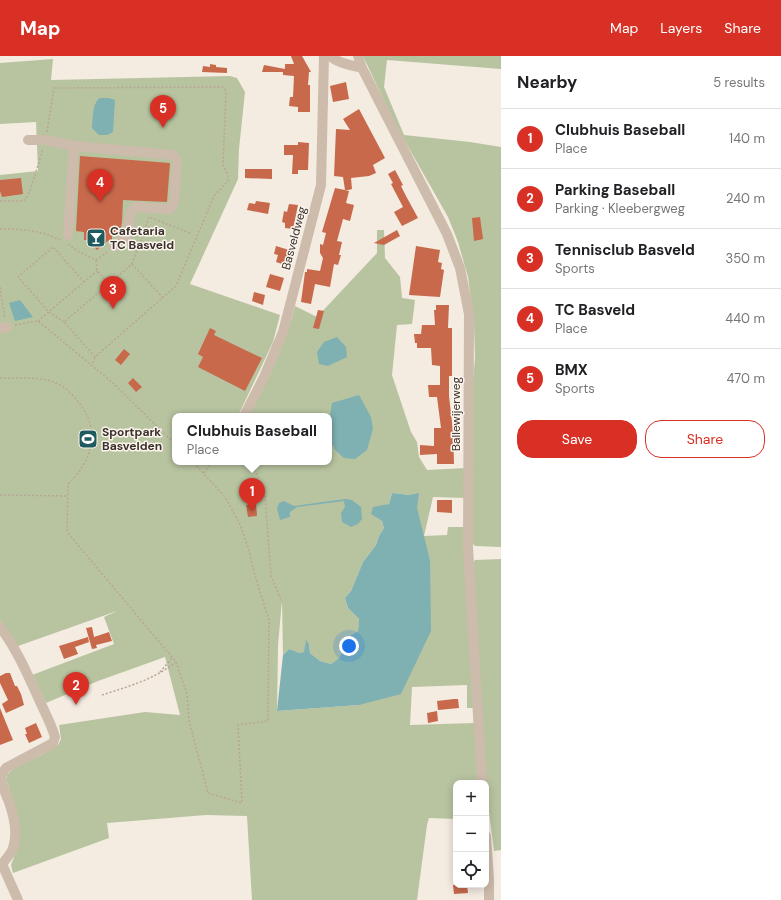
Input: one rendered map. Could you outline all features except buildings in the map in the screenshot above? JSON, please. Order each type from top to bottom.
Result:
[{"type":"street","name":"Basveldweg","points":[[246,413],[264,377],[283,332],[321,185],[324,56]]},
{"type":"street","points":[[330,56],[334,60],[362,68]]},
{"type":"street","name":"Ballewijerweg","points":[[358,56],[362,68],[447,234],[460,268],[470,314],[468,547],[482,780]]},
{"type":"street","points":[[28,140],[46,140],[74,146],[173,155],[178,160],[174,204],[170,209],[135,207],[131,212],[126,237],[114,246]]},
{"type":"street","points":[[64,238],[74,146]]},
{"type":"street","points":[[0,627],[17,653],[47,715],[55,738],[53,743],[6,768],[1,774],[1,782],[13,814],[15,828],[13,848],[1,864],[18,900]]},
{"type":"street","points":[[487,852],[489,878],[488,899]]},
{"type":"path","points":[[0,201],[24,200],[30,191],[46,140],[54,88],[223,87],[226,91],[223,165],[228,175],[228,181],[214,196],[176,286],[95,357],[92,366]]},
{"type":"path","points":[[64,322],[132,264],[150,217],[190,234]]},
{"type":"path","points":[[0,229],[25,229],[64,238],[67,244],[79,252],[96,260]]},
{"type":"path","points":[[96,260],[114,246]]},
{"type":"path","points":[[84,282],[53,248],[18,277],[49,312],[64,322],[95,357]]},
{"type":"path","points":[[96,260],[97,270],[109,284]]},
{"type":"path","points":[[132,264],[163,298]]},
{"type":"path","points":[[0,287],[3,328],[38,321],[97,270]]},
{"type":"path","points":[[38,321],[113,383],[172,441]]},
{"type":"path","points":[[0,378],[45,379],[61,385],[76,399],[84,410],[91,431],[91,450],[82,469],[68,484],[67,532],[176,662],[187,694],[189,720],[208,793],[242,803],[238,725],[268,721],[269,620],[248,547],[239,522],[225,497],[196,465]]},
{"type":"path","points":[[204,473],[210,465]]},
{"type":"path","points":[[253,465],[265,495],[271,576],[282,602]]},
{"type":"path","points":[[0,495],[68,496]]},
{"type":"path","points":[[159,673],[172,657]]},
{"type":"path","points":[[102,695],[136,684],[168,669],[176,662]]},
{"type":"green space","points":[[363,56],[501,56],[501,69],[387,60],[384,87],[404,135],[501,147],[501,547],[475,546],[473,544],[472,391],[475,358],[474,325],[468,277],[458,242],[448,217],[394,122]]},
{"type":"green space","points":[[53,59],[51,80],[230,76],[237,78],[245,92],[239,149],[238,179],[190,284],[280,315],[273,342],[239,413],[172,413],[172,465],[332,465],[332,413],[250,413],[269,376],[287,334],[295,306],[317,317],[377,253],[377,230],[384,230],[385,258],[400,277],[402,298],[415,300],[412,324],[397,325],[392,375],[411,432],[417,442],[419,457],[427,470],[466,468],[465,498],[433,497],[424,536],[447,535],[448,527],[465,527],[473,708],[467,708],[467,685],[412,687],[410,725],[474,723],[479,780],[453,780],[453,819],[429,818],[417,900],[252,900],[247,816],[206,815],[107,823],[109,838],[13,873],[11,865],[14,857],[11,795],[6,779],[7,775],[13,769],[58,745],[61,739],[59,725],[145,712],[180,715],[165,657],[98,681],[46,703],[32,675],[114,644],[104,617],[117,611],[18,646],[0,621],[0,175],[38,171],[36,122],[0,124],[0,63]],"holes":[[[392,493],[410,495],[430,560],[359,705],[277,711],[278,645],[282,600],[283,655],[289,649],[300,653],[305,652],[306,641],[309,644],[310,653],[320,661],[331,664],[339,658],[347,642],[345,639],[358,631],[359,619],[348,608],[345,598],[351,591],[363,562],[376,545],[384,528],[382,521],[372,514],[389,504]]]},
{"type":"green space","points":[[501,559],[501,850],[494,851],[489,812],[489,780],[486,780],[473,563],[475,560]]},
{"type":"water","points":[[100,98],[115,100],[113,132],[107,135],[99,135],[92,128],[94,107],[97,100]]},
{"type":"water","points":[[20,300],[33,317],[15,321],[9,303]]},
{"type":"water","points":[[337,337],[346,347],[347,357],[328,366],[319,364],[317,352],[324,342]]},
{"type":"water","points":[[359,395],[371,417],[373,429],[367,450],[355,459],[344,458],[335,450],[332,444],[332,413],[330,413],[332,403]]},
{"type":"water","points":[[392,493],[410,495],[419,493],[417,508],[430,560],[431,631],[401,694],[359,705],[277,711],[283,655],[289,649],[300,653],[304,652],[306,640],[309,644],[310,653],[320,661],[331,664],[339,658],[347,642],[345,639],[358,631],[359,619],[348,608],[345,598],[351,591],[363,562],[376,545],[384,528],[382,521],[371,514],[373,507],[389,504]]},
{"type":"water","points":[[345,499],[352,500],[361,507],[362,519],[358,524],[351,527],[342,522],[341,513],[345,507],[344,501],[297,507],[290,512],[290,517],[280,520],[277,509],[279,503],[284,501],[294,506]]},
{"type":"place","name":"BMX","points":[[163,128]]},
{"type":"place","name":"TC Basveld","points":[[100,202]]},
{"type":"place","name":"Cafetaria TC Basveld","points":[[96,238]]},
{"type":"place","name":"Tennisclub Basveld","points":[[113,309]]},
{"type":"place","name":"Sportpark Basvelden","points":[[88,439]]},
{"type":"place","name":"Clubhuis Baseball","points":[[252,511]]},
{"type":"place","name":"Parking Baseball","points":[[76,705]]}]
